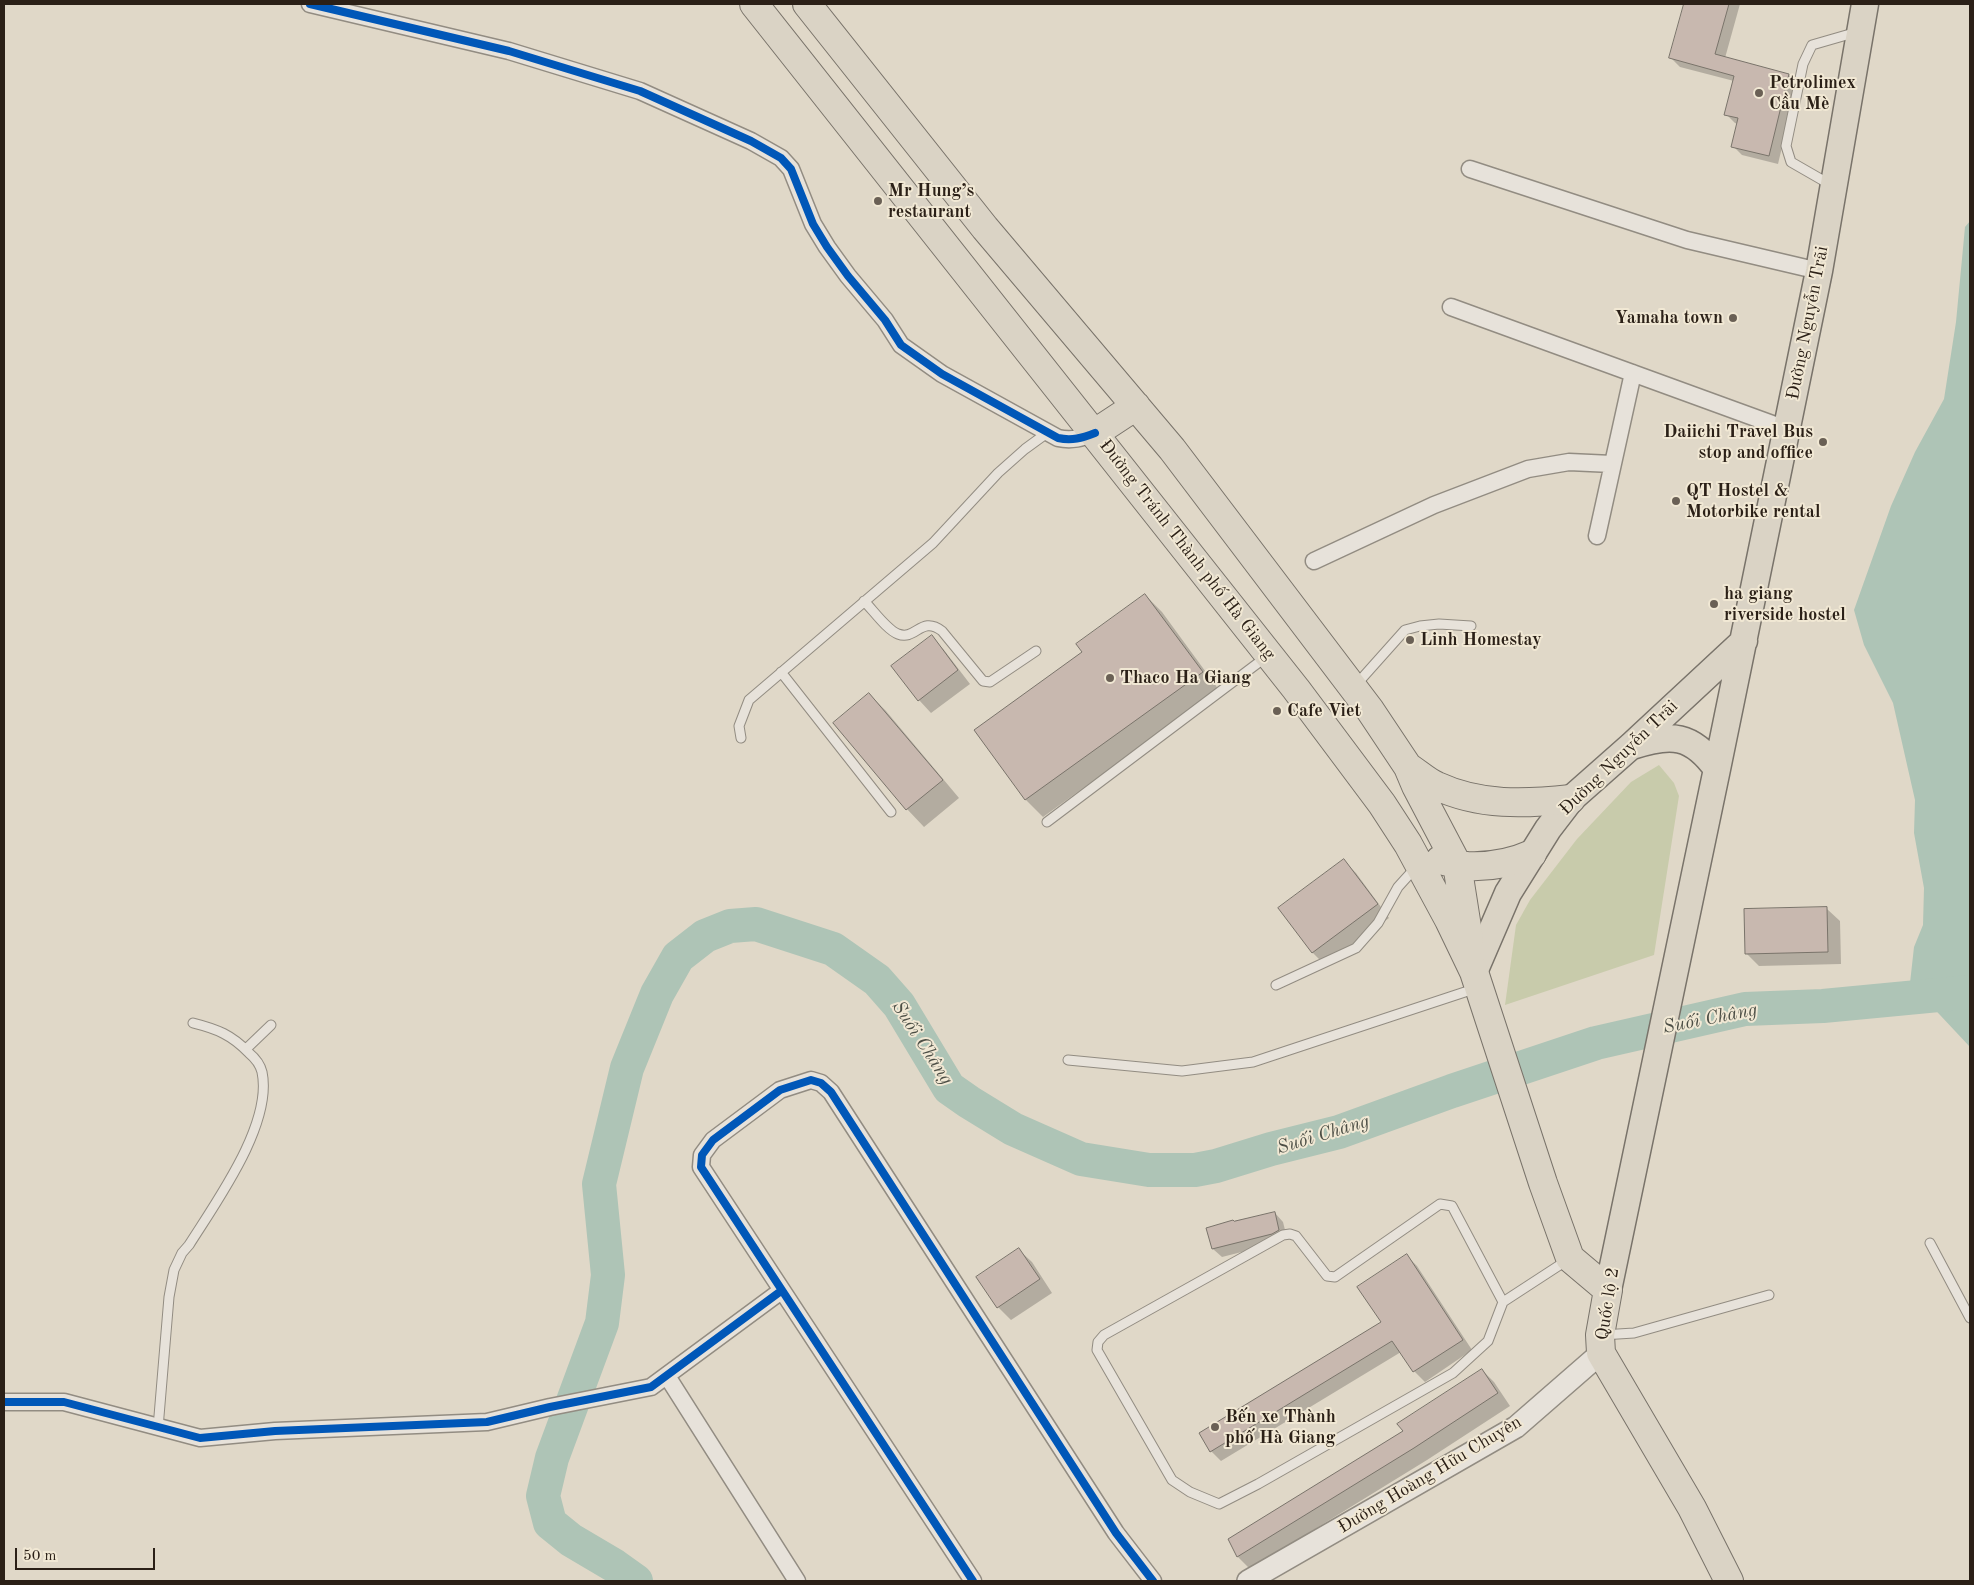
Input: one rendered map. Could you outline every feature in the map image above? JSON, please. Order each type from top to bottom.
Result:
[{"type":"highway","name":"Đường Tránh Thành phố Hà Giang","points":[[754,4],[1269,654],[1382,804],[1413,854],[1449,920],[1479,986]]},
{"type":"highway","points":[[807,4],[985,228],[1172,449],[1353,688],[1408,767],[1457,864],[1479,986],[1570,1258],[1608,1290]]},
{"type":"highway","points":[[1095,433],[1136,406]]},
{"type":"highway","points":[[1408,767],[1436,786],[1477,800],[1508,803],[1571,799]]},
{"type":"highway","points":[[1413,854],[1466,866],[1496,864],[1521,859],[1532,854]]},
{"type":"highway","name":"Quốc lộ 2","points":[[1608,1290],[1600,1344],[1692,1508],[1729,1581]]},
{"type":"highway","name":"Quốc lộ 2","points":[[1692,1508],[1746,1581]]},
{"type":"main road","name":"Đường Nguyễn Trãi","points":[[1675,973],[1819,271],[1866,4]]},
{"type":"main road","name":"Đường Nguyễn Trãi","points":[[1479,986],[1508,893],[1532,854],[1571,799],[1744,641]]},
{"type":"main road","points":[[1631,746],[1652,739],[1668,737],[1676,739],[1689,743],[1700,750],[1717,770]]},
{"type":"main road","name":"Quốc lộ 2","points":[[1608,1290],[1675,973]]},
{"type":"street","points":[[310,4],[509,51],[640,91],[751,141],[781,158],[791,169],[813,224],[827,247],[848,276],[885,320],[901,345],[942,374],[1058,438],[1068,440],[1095,433]]},
{"type":"street","points":[[1470,169],[1687,240],[1819,271]]},
{"type":"street","points":[[1452,307],[1786,429]]},
{"type":"street","points":[[1596,536],[1633,373]]},
{"type":"street","points":[[1314,561],[1434,505],[1528,469],[1569,462],[1612,464]]},
{"type":"street","points":[[972,1581],[701,1167],[700,1162],[704,1150],[713,1140],[780,1090],[811,1080],[821,1083],[831,1092],[1116,1533],[1151,1581]]},
{"type":"street","points":[[4,1402],[64,1402],[200,1438],[275,1431],[487,1422],[550,1407],[651,1387],[781,1290]]},
{"type":"street","name":"Đường Hoàng Hữu Chuyên","points":[[1248,1581],[1516,1427],[1600,1344]]},
{"type":"street","points":[[667,1376],[797,1581]]},
{"type":"lane","points":[[1833,187],[1791,162],[1786,146],[1803,64],[1812,45],[1860,31]]},
{"type":"lane","points":[[742,738],[739,726],[748,700],[933,543],[998,473],[1025,449],[1047,433]]},
{"type":"lane","points":[[864,601],[892,631],[902,636],[911,634],[928,624],[935,626],[942,631],[984,681],[990,682],[1036,651]]},
{"type":"lane","points":[[1353,688],[1405,630],[1440,624],[1472,626]]},
{"type":"lane","points":[[1047,822],[1269,654]]},
{"type":"lane","points":[[781,672],[891,812]]},
{"type":"lane","points":[[1276,985],[1356,948],[1378,923],[1413,854]]},
{"type":"lane","points":[[1068,1060],[1182,1071],[1253,1062],[1479,986]]},
{"type":"lane","points":[[158,1428],[164,1343],[174,1270],[182,1253],[189,1245],[238,1167],[258,1118],[263,1085],[262,1070],[257,1060],[246,1049],[228,1034],[193,1023]]},
{"type":"lane","points":[[246,1049],[272,1026]]},
{"type":"lane","points":[[1503,1302],[1452,1206],[1440,1204],[1335,1277],[1327,1276],[1296,1236],[1290,1234],[1283,1236],[1104,1335],[1098,1342],[1097,1350],[1172,1480],[1190,1492],[1219,1504],[1258,1484],[1453,1373],[1488,1341],[1503,1302],[1570,1258]]},
{"type":"lane","points":[[1930,1243],[1970,1318]]},
{"type":"lane","points":[[1600,1344],[1769,1296]]},
{"type":"shaded area","points":[[1970,221],[1970,1047],[1910,983],[1914,947],[1923,925],[1924,888],[1914,833],[1915,800],[1893,703],[1864,645],[1854,610],[1891,506],[1915,452],[1944,399],[1956,322],[1965,227]]},
{"type":"shaded area","points":[[1659,765],[1674,783],[1679,796],[1654,955],[1505,1005],[1516,925],[1530,900],[1577,839],[1631,782]]},
{"type":"building","points":[[1684,4],[1729,4],[1715,54],[1789,74],[1769,156],[1731,147],[1738,118],[1724,115],[1734,76],[1669,58]]},
{"type":"building","points":[[1145,594],[1203,672],[1025,800],[974,730],[1082,652],[1076,644]]},
{"type":"building","points":[[932,635],[958,670],[918,701],[891,666]]},
{"type":"building","points":[[869,693],[943,780],[906,810],[833,723]]},
{"type":"building","points":[[1344,859],[1378,904],[1312,953],[1278,908]]},
{"type":"building","points":[[1827,907],[1828,952],[1745,954],[1744,909]]},
{"type":"building","points":[[1275,1212],[1279,1230],[1272,1234],[1212,1249],[1206,1228],[1233,1220]]},
{"type":"building","points":[[1019,1248],[1040,1279],[997,1308],[976,1277]]},
{"type":"building","points":[[1407,1254],[1463,1340],[1413,1372],[1392,1341],[1210,1452],[1199,1433],[1381,1322],[1357,1287]]},
{"type":"building","points":[[1482,1369],[1498,1393],[1414,1448],[1237,1557],[1228,1539],[1403,1431],[1397,1424]]},
{"type":"waterway","name":"Suối Châng","points":[[636,1581],[571,1540],[550,1523],[543,1496],[552,1458],[602,1323],[608,1275],[599,1184],[627,1068],[657,994],[678,957],[705,936],[730,926],[756,924],[833,949],[877,980],[899,1005],[949,1088],[969,1102],[1013,1129],[1081,1159],[1149,1170],[1195,1170],[1216,1166],[1271,1149],[1339,1132],[1452,1091],[1596,1043],[1745,1009],[1823,1006],[1970,992]]},
{"type":"cycle path","points":[[310,4],[509,51],[640,91],[751,141],[781,158],[791,169],[813,224],[827,247],[848,276],[885,320],[901,345],[942,374],[1058,438],[1077,438],[1095,433]]},
{"type":"cycle path","points":[[973,1581],[701,1167],[702,1155],[713,1140],[780,1090],[811,1080],[821,1083],[831,1092],[1116,1533],[1153,1581]]},
{"type":"cycle path","points":[[4,1402],[64,1402],[200,1438],[275,1431],[487,1422],[550,1407],[651,1387],[781,1291]]},
{"type":"place","name":"Petrolimex Cầu Mè","points":[[1759,93]]},
{"type":"place","name":"Mr Hung’s restaurant","points":[[878,201]]},
{"type":"place","name":"Yamaha town","points":[[1733,318]]},
{"type":"place","name":"Daiichi Travel Bus stop and office","points":[[1823,442]]},
{"type":"place","name":"QT Hostel & Motorbike rental","points":[[1676,501]]},
{"type":"place","name":"ha giang riverside hostel","points":[[1714,604]]},
{"type":"place","name":"Linh Homestay","points":[[1410,640]]},
{"type":"place","name":"Thaco Ha Giang","points":[[1110,678]]},
{"type":"place","name":"Cafe Viet","points":[[1277,711]]},
{"type":"place","name":"Bến xe Thành phố Hà Giang","points":[[1215,1427]]}]
